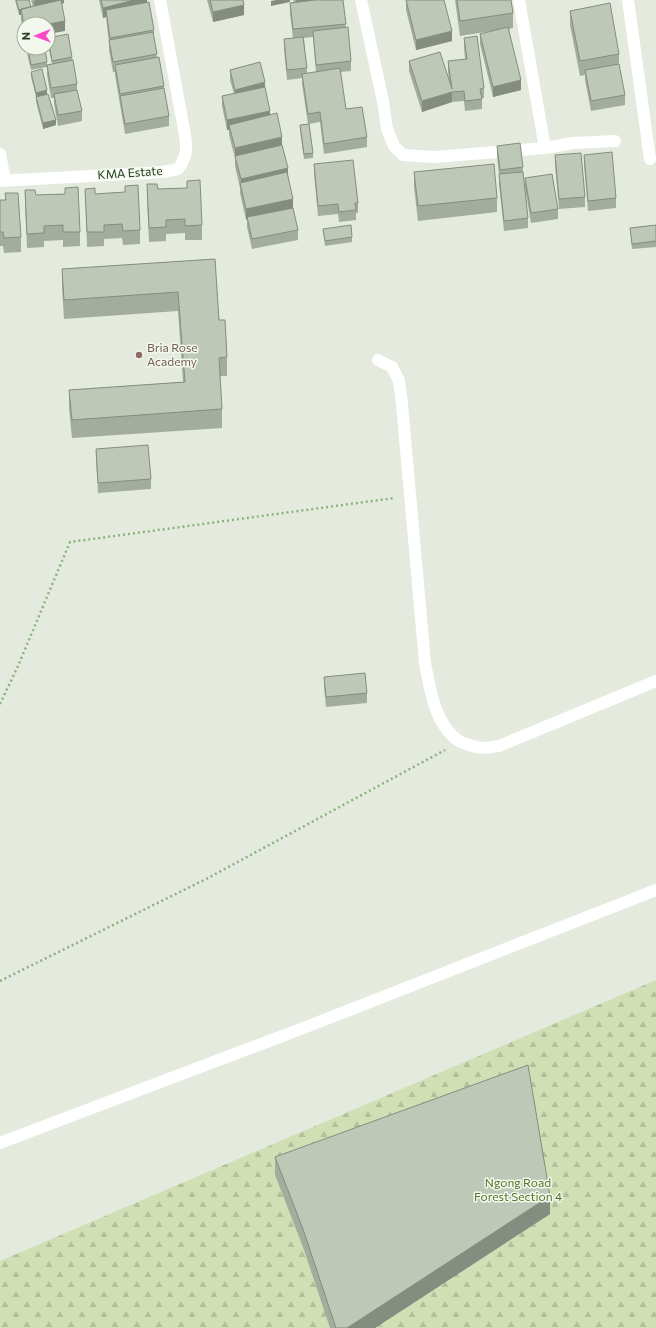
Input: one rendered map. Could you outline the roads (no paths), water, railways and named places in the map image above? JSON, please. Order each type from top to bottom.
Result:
[{"type":"street","name":"KMA Estate","points":[[0,154],[3,181],[163,172],[178,169],[184,162],[187,149],[160,0]]},
{"type":"street","points":[[361,0],[383,101],[387,128],[394,146],[403,155],[435,157],[545,148],[574,143],[615,141]]},
{"type":"street","points":[[519,0],[545,148]]},
{"type":"street","points":[[628,0],[650,159]]},
{"type":"street","points":[[378,360],[392,367],[399,381],[411,496],[425,663],[437,712],[446,728],[460,742],[479,748],[499,746],[656,682]]},
{"type":"street","points":[[0,1143],[306,1027],[656,890]]},
{"type":"place","name":"Bria Rose Academy","points":[[139,355]]},
{"type":"park label","name":"Ngong Road Forest Section 4","points":[[518,1190]]}]
